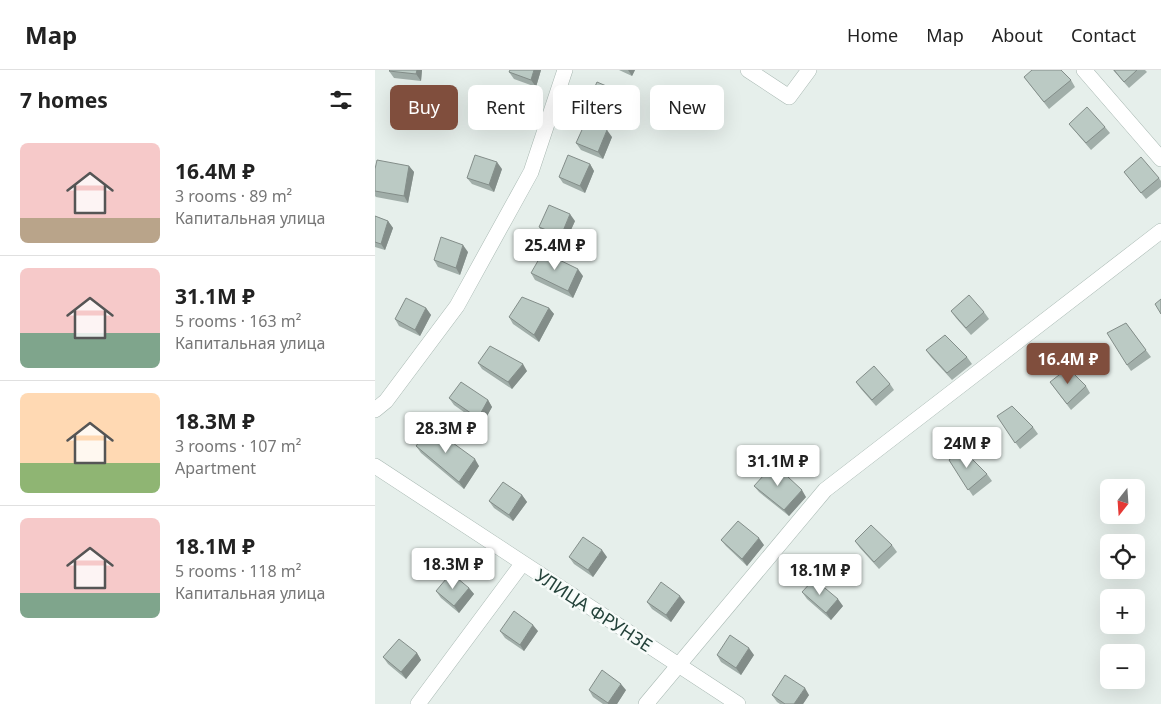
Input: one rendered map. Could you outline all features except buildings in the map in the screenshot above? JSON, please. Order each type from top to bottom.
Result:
[{"type":"street","points":[[375,410],[387,401],[457,306],[531,172],[565,70]]},
{"type":"street","points":[[747,70],[789,97],[809,70]]},
{"type":"street","points":[[1084,70],[1161,159]]},
{"type":"street","points":[[646,704],[825,490],[1161,231]]},
{"type":"street","name":"УЛИЦА ФРУНЗЕ","points":[[375,466],[737,704]]},
{"type":"street","points":[[419,704],[523,564]]}]
